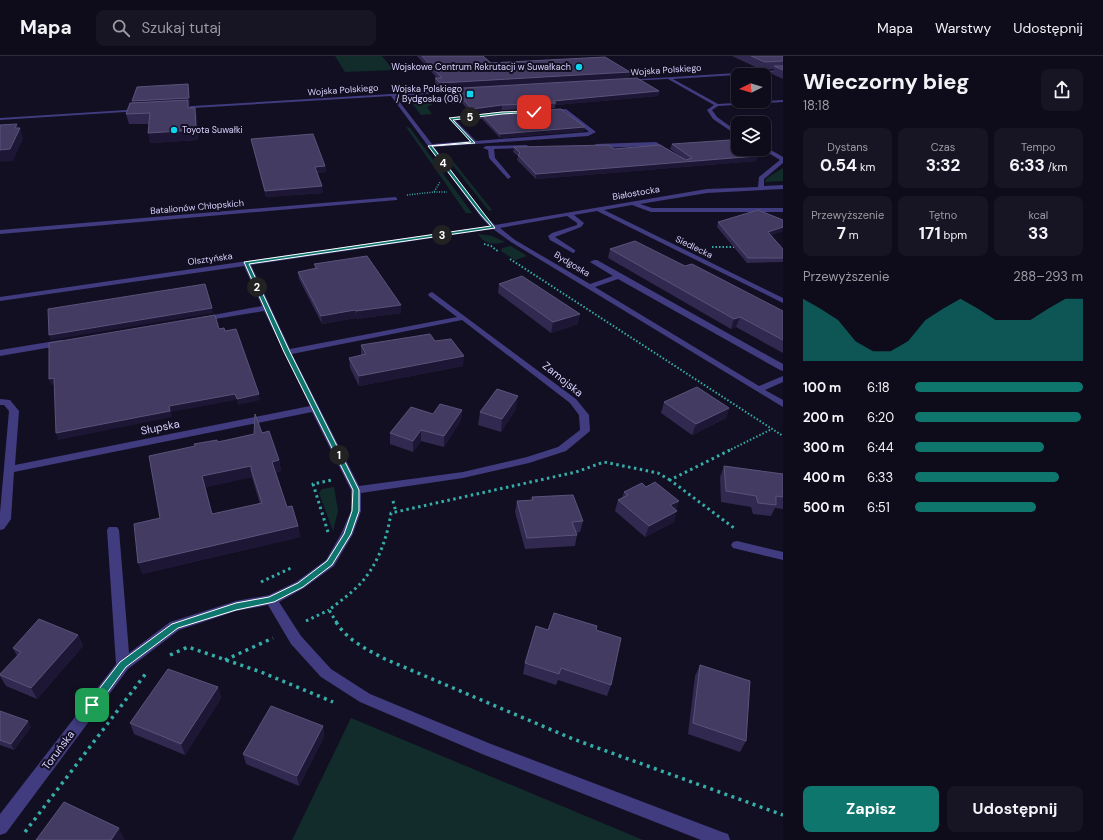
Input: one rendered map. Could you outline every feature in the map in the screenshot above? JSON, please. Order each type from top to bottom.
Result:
[{"type":"street","name":"Wojska Polskiego","points":[[622,81],[783,71]]},
{"type":"street","points":[[669,78],[717,105]]},
{"type":"street","name":"Wojska Polskiego","points":[[173,108],[464,90]]},
{"type":"street","name":"Bydgoska","points":[[392,95],[482,215],[494,227],[513,241],[783,404]]},
{"type":"street","points":[[731,129],[715,118],[709,110],[717,105],[783,101]]},
{"type":"street","points":[[0,119],[149,110]]},
{"type":"street","points":[[430,146],[588,134],[593,132],[566,110],[545,111]]},
{"type":"street","points":[[474,142],[451,119],[494,114]]},
{"type":"street","points":[[593,146],[656,144],[674,155]]},
{"type":"street","points":[[434,152],[534,147]]},
{"type":"street","points":[[491,148],[492,158],[508,177]]},
{"type":"street","points":[[761,188],[761,178],[783,160],[771,152]]},
{"type":"street","name":"Białostocka","points":[[494,227],[707,191],[783,188]]},
{"type":"street","name":"Batalionów Chłopskich","points":[[0,232],[395,199]]},
{"type":"street","points":[[632,203],[651,210],[783,210]]},
{"type":"street","name":"Siedlecka","points":[[597,209],[783,301]]},
{"type":"street","points":[[568,214],[581,223],[579,226],[551,236],[552,239],[573,251]]},
{"type":"street","name":"Olsztyńska","points":[[0,299],[494,227]]},
{"type":"street","points":[[594,262],[783,368]]},
{"type":"street","name":"Toruńska","points":[[0,827],[123,664],[175,626],[236,606],[271,600],[300,585],[330,563],[347,534],[356,511],[356,490],[287,352],[246,263]]},
{"type":"street","points":[[589,287],[619,276]]},
{"type":"street","points":[[432,294],[462,318]]},
{"type":"street","points":[[196,320],[267,308]]},
{"type":"street","points":[[287,352],[462,318]]},
{"type":"street","name":"Zamojska","points":[[356,490],[463,475],[529,460],[562,449],[586,431],[584,415],[573,401],[462,318]]},
{"type":"street","points":[[0,353],[71,341]]},
{"type":"street","points":[[759,389],[783,379]]},
{"type":"street","points":[[0,402],[7,402],[14,411],[5,519],[0,526]]},
{"type":"street","name":"Słupska","points":[[10,469],[316,408]]},
{"type":"street","points":[[112,530],[123,664]]},
{"type":"street","points":[[737,545],[783,556]]},
{"type":"street","points":[[271,600],[296,640],[326,673],[365,698],[487,749],[722,840]]},
{"type":"path","points":[[434,192],[441,180]]},
{"type":"path","points":[[395,199],[401,195],[449,191]]},
{"type":"path","points":[[468,231],[483,244],[491,246],[783,436]]},
{"type":"path","points":[[710,248],[739,248]]},
{"type":"path","points":[[670,480],[772,429]]},
{"type":"path","points":[[737,545],[740,533],[670,480],[658,473],[604,462],[576,472],[391,513],[389,529],[371,569],[358,585],[329,610],[341,630],[360,646],[385,659],[573,739],[783,815]]},
{"type":"path","points":[[168,656],[188,647],[261,672],[338,704]]},
{"type":"path","points":[[24,834],[150,668]]},
{"type":"green space","points":[[335,56],[382,56],[393,70],[345,72]]},
{"type":"green space","points":[[450,96],[427,107],[432,114],[421,115],[412,103],[427,98]]},
{"type":"green space","points":[[406,127],[410,128],[472,213],[466,213]]},
{"type":"green space","points":[[449,156],[492,210],[489,211],[447,158]]},
{"type":"green space","points":[[783,168],[783,181],[765,182],[767,178]]},
{"type":"green space","points":[[478,234],[492,236],[505,242],[497,244],[486,242]]},
{"type":"green space","points":[[511,246],[527,256],[515,260],[501,251],[502,248]]},
{"type":"green space","points":[[334,487],[338,511],[333,531],[319,493],[322,489]]},
{"type":"green space","points":[[351,718],[643,840],[292,840]]},
{"type":"building","points":[[422,56],[483,56],[491,63],[605,57],[630,72],[440,83],[435,78],[442,78]]},
{"type":"building","points":[[751,56],[783,56],[783,61],[765,62]]},
{"type":"building","points":[[774,66],[783,66],[783,70]]},
{"type":"building","points":[[637,78],[659,91],[553,101],[556,103],[502,105],[472,109],[462,98],[454,99],[445,89]]},
{"type":"building","points":[[188,84],[189,98],[132,101],[137,87]]},
{"type":"building","points":[[188,100],[188,108],[195,108],[196,130],[148,133],[150,113],[126,114],[130,103]]},
{"type":"building","points":[[561,109],[585,127],[500,134],[482,115],[477,115],[502,112]]},
{"type":"building","points":[[17,124],[15,128],[20,128],[10,149],[0,150],[0,125]]},
{"type":"building","points":[[313,134],[325,166],[315,167],[322,186],[265,191],[251,139]]},
{"type":"building","points":[[730,140],[731,156],[757,156],[536,174],[518,155],[520,153],[514,147],[609,145],[614,149],[660,145],[686,160],[692,158],[672,144]]},
{"type":"building","points":[[758,210],[783,220],[783,227],[768,232],[783,249],[783,258],[748,258],[718,222]]},
{"type":"building","points":[[635,241],[685,266],[692,264],[783,311],[783,340],[740,317],[734,319],[610,249]]},
{"type":"building","points":[[367,256],[401,305],[355,310],[321,316],[298,272],[317,268],[314,264]]},
{"type":"building","points":[[522,276],[580,314],[553,322],[499,284]]},
{"type":"building","points":[[205,284],[212,308],[49,335],[48,309]]},
{"type":"building","points":[[215,315],[219,329],[224,328],[225,331],[236,329],[259,394],[237,399],[235,394],[169,406],[170,411],[56,433],[54,378],[49,379],[49,343]]},
{"type":"building","points":[[430,334],[435,341],[451,339],[464,356],[359,376],[349,358],[366,354],[361,345]]},
{"type":"building","points":[[697,387],[729,408],[696,424],[664,402]]},
{"type":"building","points":[[497,389],[518,396],[502,419],[480,412]]},
{"type":"building","points":[[440,404],[462,410],[444,436],[421,430],[413,441],[390,433],[411,407],[433,414]]},
{"type":"building","points":[[255,414],[262,433],[269,431],[279,460],[272,462],[287,507],[292,506],[298,526],[138,563],[134,524],[160,518],[149,456],[195,446],[194,444],[217,440],[218,442],[254,434]],"holes":[[[251,466],[262,503],[212,514],[202,476]]]},
{"type":"building","points":[[724,466],[783,474],[783,497],[776,496],[776,505],[758,503],[756,496],[726,491]]},
{"type":"building","points":[[655,482],[679,501],[670,505],[677,511],[649,526],[618,500],[628,495],[624,492],[642,483],[646,487]]},
{"type":"building","points":[[573,495],[583,521],[572,522],[577,535],[527,538],[517,501],[533,500],[532,497]]},
{"type":"building","points":[[554,613],[597,626],[596,630],[621,638],[611,685],[561,668],[559,674],[525,663],[536,626],[548,630]]},
{"type":"building","points":[[39,619],[78,635],[31,688],[0,674],[21,652],[13,648]]},
{"type":"building","points":[[700,665],[750,681],[746,741],[693,723]]},
{"type":"building","points":[[168,669],[218,687],[181,744],[130,723]]},
{"type":"building","points":[[271,706],[323,726],[297,776],[243,754]]},
{"type":"building","points":[[0,711],[28,721],[11,744],[0,740]]},
{"type":"building","points":[[64,802],[119,828],[111,840],[36,840]]},
{"type":"place","name":"Wojskowe Centrum Rekrutacji w Suwałkach","points":[[579,67]]},
{"type":"place","name":"Wojska Polskiego / Bydgoska (06)","points":[[470,94]]},
{"type":"place","name":"Toyota Suwałki","points":[[174,130]]},
{"type":"route","points":[[92,705],[123,664],[175,626],[236,606],[271,600],[300,585],[330,563],[347,534],[356,511],[356,490],[287,352],[246,263],[494,227],[482,215],[430,146],[474,142],[451,119],[502,113],[534,112]]}]
